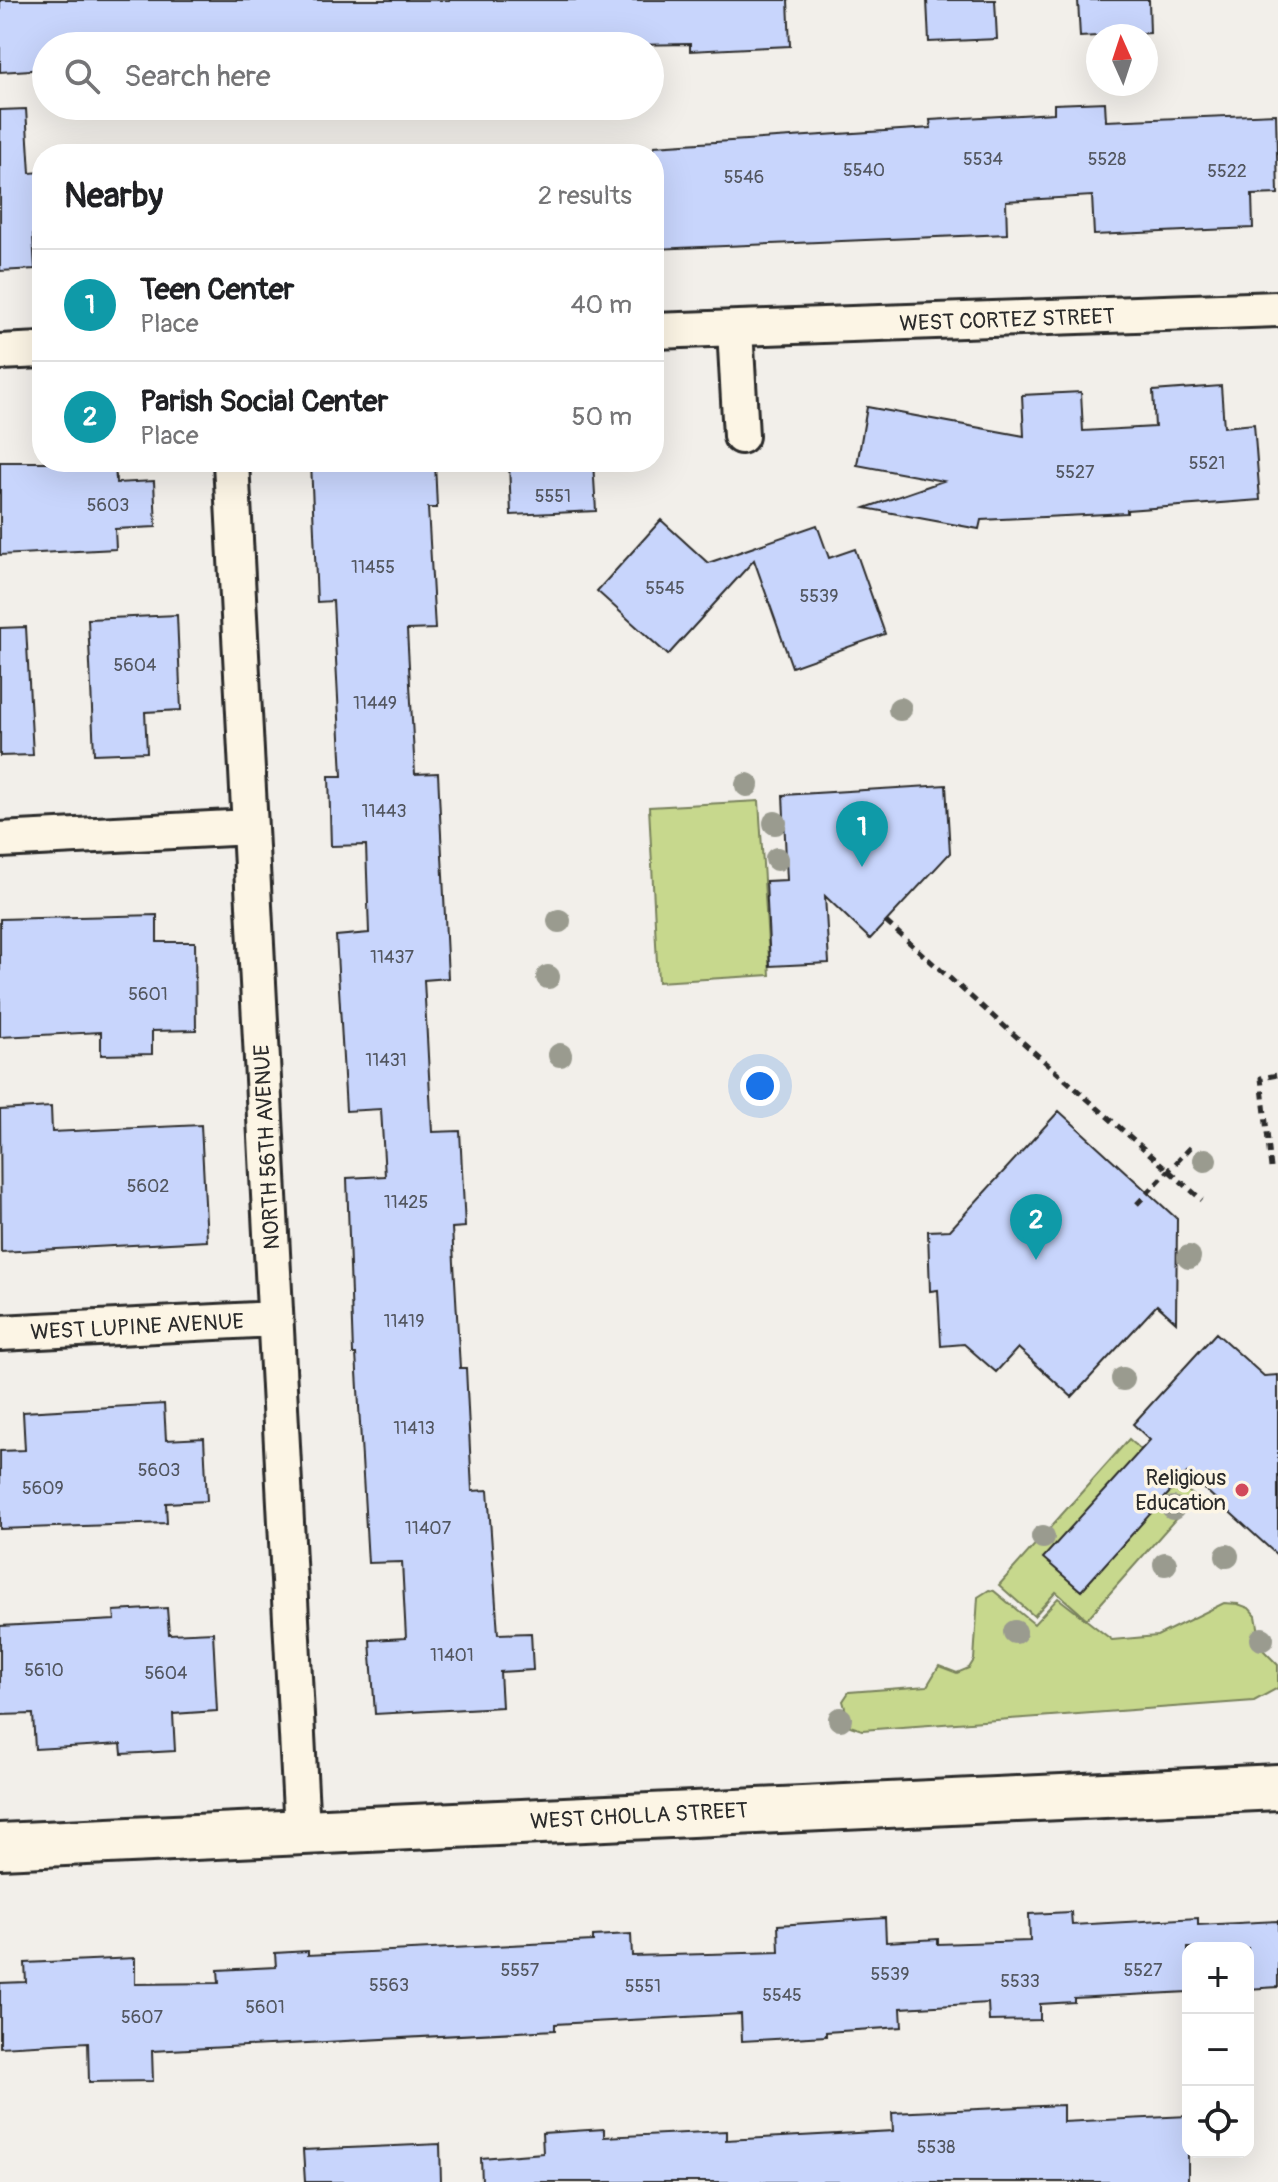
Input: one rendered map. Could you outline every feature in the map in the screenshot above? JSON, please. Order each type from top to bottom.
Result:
[{"type":"street","name":"WEST CORTEZ STREET","points":[[664,331],[1278,309]]},
{"type":"street","points":[[735,329],[741,436]]},
{"type":"street","points":[[0,352],[32,350]]},
{"type":"street","name":"NORTH 56TH AVENUE","points":[[232,472],[302,1831]]},
{"type":"street","points":[[0,840],[250,827]]},
{"type":"street","name":"WEST LUPINE AVENUE","points":[[0,1333],[275,1319]]},
{"type":"street","name":"WEST CHOLLA STREET","points":[[0,1846],[1278,1787]]},
{"type":"path","points":[[886,922],[1202,1200]]},
{"type":"path","points":[[1271,1168],[1261,1078],[1278,1075]]},
{"type":"path","points":[[1137,1204],[1192,1146]]},
{"type":"green space","points":[[759,801],[770,975],[658,982],[649,807]]},
{"type":"green space","points":[[1129,1439],[1195,1497],[1087,1619],[1056,1592],[1034,1616],[999,1585]]},
{"type":"green space","points":[[989,1590],[1034,1624],[1058,1598],[1112,1640],[1157,1636],[1224,1603],[1238,1604],[1249,1608],[1256,1616],[1262,1649],[1278,1665],[1278,1688],[1254,1701],[862,1730],[850,1726],[843,1701],[849,1692],[927,1686],[939,1666],[957,1673],[969,1668],[974,1660],[978,1597]]},
{"type":"building","points":[[0,0],[788,0],[790,46],[690,51],[690,44],[664,44],[664,32],[32,32],[32,70],[0,72]]},
{"type":"building","points":[[927,0],[995,0],[997,39],[929,42]]},
{"type":"building","points":[[1078,0],[1149,0],[1150,24],[1086,24],[1086,37],[1080,37]]},
{"type":"building","points":[[1105,102],[1106,121],[1276,114],[1278,194],[1252,195],[1253,228],[1094,235],[1092,196],[1006,201],[1007,234],[664,249],[664,145],[931,128],[930,120],[1054,113],[1054,104]]},
{"type":"building","points":[[26,109],[32,173],[32,269],[0,271],[0,110]]},
{"type":"building","points":[[1221,386],[1224,427],[1254,424],[1260,500],[1127,510],[1127,513],[981,520],[979,529],[865,508],[943,481],[857,465],[867,407],[1024,436],[1022,395],[1081,392],[1083,431],[1155,427],[1153,391]]},
{"type":"building","points":[[0,462],[32,462],[32,472],[115,472],[116,483],[154,481],[156,527],[115,529],[116,549],[0,555]]},
{"type":"building","points":[[311,472],[435,472],[437,508],[428,508],[435,629],[407,630],[415,774],[438,773],[448,978],[424,980],[432,1132],[460,1131],[465,1227],[452,1228],[460,1368],[466,1368],[472,1491],[488,1490],[498,1634],[531,1633],[533,1670],[500,1672],[502,1707],[375,1714],[370,1640],[406,1638],[402,1562],[368,1563],[356,1354],[353,1354],[347,1178],[385,1176],[381,1109],[346,1111],[336,936],[369,933],[366,845],[331,846],[329,776],[342,776],[333,601],[317,602]]},
{"type":"building","points":[[509,472],[594,472],[596,511],[511,515]]},
{"type":"building","points":[[661,520],[708,563],[817,525],[829,558],[855,549],[885,634],[792,667],[754,560],[668,655],[597,591]]},
{"type":"building","points":[[177,615],[181,710],[145,712],[147,752],[94,754],[88,619]]},
{"type":"building","points":[[26,627],[33,755],[0,756],[0,628]]},
{"type":"building","points":[[946,785],[950,853],[870,939],[825,896],[829,963],[770,966],[766,881],[787,880],[783,795]]},
{"type":"building","points":[[157,915],[157,942],[195,942],[196,1030],[152,1031],[152,1054],[101,1055],[101,1032],[0,1037],[0,919]]},
{"type":"building","points":[[51,1107],[52,1132],[201,1125],[207,1241],[1,1252],[0,1110]]},
{"type":"building","points":[[1059,1111],[1177,1219],[1176,1322],[1157,1305],[1072,1397],[1018,1348],[996,1372],[964,1344],[941,1346],[938,1290],[930,1291],[928,1231],[950,1230]]},
{"type":"building","name":"Religious Education","points":[[1216,1333],[1264,1376],[1278,1375],[1278,1556],[1187,1473],[1081,1591],[1043,1558],[1150,1440],[1133,1424]]},
{"type":"building","points":[[164,1404],[166,1440],[204,1438],[207,1501],[166,1503],[167,1523],[0,1529],[0,1451],[25,1450],[23,1412]]},
{"type":"building","points":[[167,1608],[169,1634],[213,1632],[217,1711],[173,1714],[175,1751],[122,1754],[121,1744],[35,1749],[33,1714],[0,1715],[0,1626],[115,1620],[114,1611]]},
{"type":"building","points":[[1071,1912],[1072,1925],[1198,1918],[1198,1925],[1278,1921],[1278,1987],[1254,1989],[1254,1942],[1182,1942],[1182,1992],[1074,1998],[1074,2002],[1040,2004],[1040,2020],[989,2021],[988,2003],[901,2008],[902,2027],[742,2041],[741,2014],[555,2024],[555,2030],[152,2051],[153,2081],[89,2082],[88,2042],[0,2047],[0,1983],[26,1982],[25,1963],[135,1958],[135,1984],[219,1983],[218,1970],[276,1967],[275,1953],[308,1951],[308,1955],[593,1941],[593,1936],[631,1934],[632,1956],[779,1952],[778,1925],[885,1918],[886,1942],[938,1939],[938,1944],[1030,1941],[1029,1914]]},
{"type":"building","points":[[1063,2105],[1063,2122],[1182,2116],[1182,2158],[1188,2158],[1188,2182],[482,2182],[481,2158],[543,2153],[542,2133],[604,2129],[604,2137],[726,2131],[726,2140],[893,2131],[892,2113]]},
{"type":"building","points":[[440,2144],[441,2182],[305,2182],[303,2150]]},
{"type":"place","name":"Teen Center","points":[[862,867]]},
{"type":"place","name":"Parish Social Center","points":[[1036,1260]]},
{"type":"place","name":"Religious Education","points":[[1242,1490]]}]
